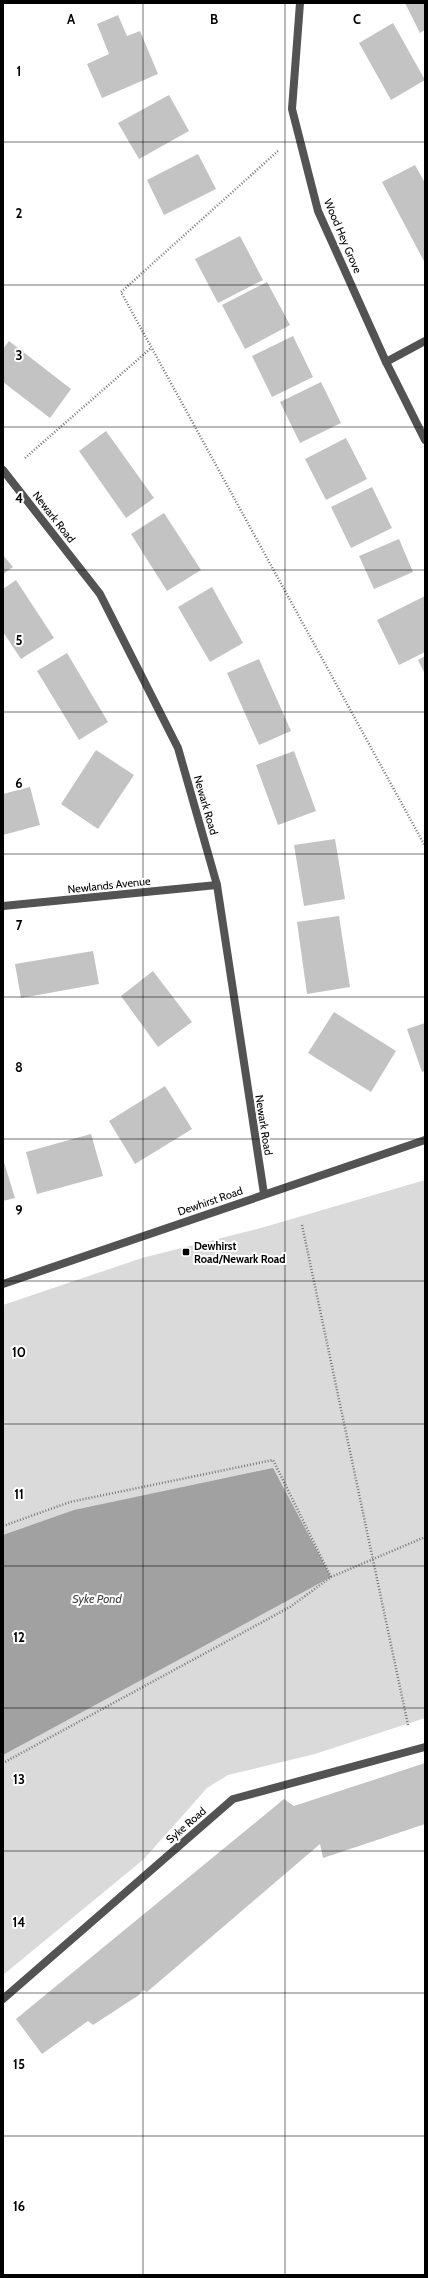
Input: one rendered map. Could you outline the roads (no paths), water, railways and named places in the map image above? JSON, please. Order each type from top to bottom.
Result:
[{"type":"street","name":"Wood Hey Grove","points":[[300,3],[292,109],[318,211],[386,362],[425,440]]},
{"type":"street","points":[[386,362],[425,340]]},
{"type":"street","name":"Newark Road","points":[[5,472],[103,601],[178,748],[217,885],[264,1194]]},
{"type":"street","name":"Newlands Avenue","points":[[3,906],[217,885]]},
{"type":"street","name":"Dewhirst Road","points":[[3,1284],[425,1140]]},
{"type":"street","name":"Syke Road","points":[[3,1999],[233,1798],[425,1748]]},
{"type":"water","name":"Syke Pond","points":[[273,1468],[331,1577],[3,1755],[3,1535],[74,1510]]},
{"type":"place","name":"Dewhirst Road/Newark Road","points":[[186,1252]]}]
